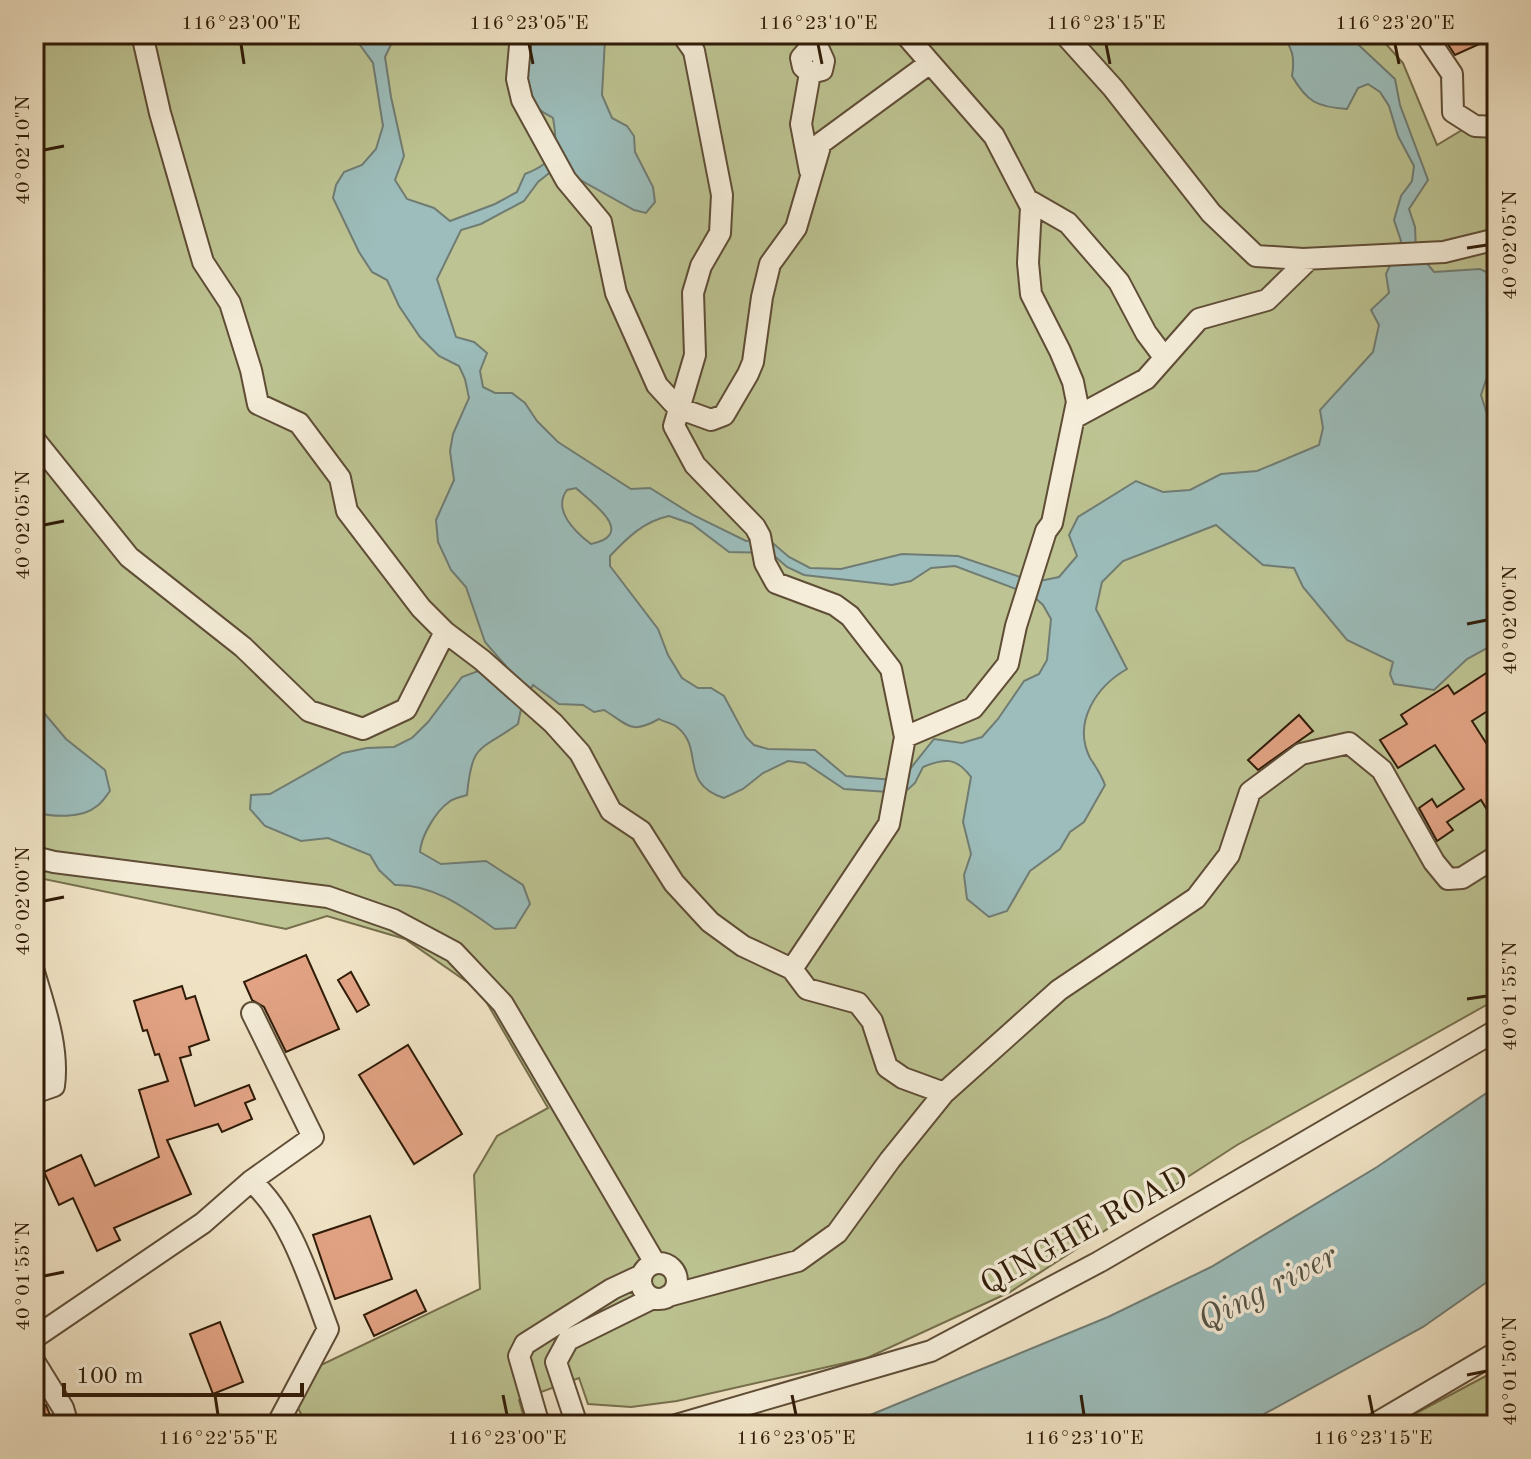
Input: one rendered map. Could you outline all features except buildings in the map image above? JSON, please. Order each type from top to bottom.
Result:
[{"type":"street","points":[[142,34],[160,113],[203,262],[230,303],[258,404],[299,423],[340,478],[347,511],[404,587],[445,632],[482,660],[553,723],[580,753],[611,811],[641,831],[674,883],[710,922],[743,946],[792,969],[807,989],[858,1003],[872,1021],[887,1067],[903,1078],[944,1093]]},
{"type":"street","points":[[521,34],[517,79],[522,100],[566,180],[601,222],[616,293],[657,385],[678,408],[711,420],[724,415],[753,362],[770,264],[796,228],[821,143],[930,63]]},
{"type":"street","points":[[682,34],[694,51],[722,195],[723,217],[720,233],[701,266],[693,293],[695,355],[674,426],[695,465],[755,527],[760,536],[765,563],[776,583],[835,605],[850,616],[891,669],[905,737],[889,824],[792,969]]},
{"type":"street","points":[[905,34],[994,136],[1028,200],[1031,207],[1028,263],[1031,294],[1073,382],[1077,402],[1052,523],[1046,531],[1016,626],[1008,664],[973,708],[905,737]]},
{"type":"street","points":[[1067,34],[1211,213],[1256,256],[1309,259],[1444,252],[1497,239]]},
{"type":"street","points":[[1425,34],[1452,74],[1453,112],[1475,126],[1497,127]]},
{"type":"street","points":[[810,73],[801,124],[810,175]]},
{"type":"street","points":[[1028,200],[1068,223],[1119,282],[1146,333],[1164,357]]},
{"type":"street","points":[[1074,418],[1146,379],[1199,319],[1267,300],[1309,259]]},
{"type":"street","points":[[34,439],[129,557],[243,647],[309,711],[363,729],[406,709],[445,632]]},
{"type":"street","points":[[34,857],[328,897],[394,920],[454,952],[503,1004],[648,1269],[644,1291],[660,1297],[798,1261],[837,1233],[944,1093],[1059,990],[1196,898],[1229,855],[1250,792],[1301,754],[1349,743],[1382,770],[1434,862],[1448,879],[1462,878],[1497,856]]},
{"type":"street","points":[[34,972],[51,1029],[51,1046],[57,1064],[54,1086],[34,1093]]},
{"type":"street","points":[[34,1338],[203,1223],[251,1181],[313,1137],[252,1013]]},
{"type":"street","name":"QINGHE ROAD","points":[[676,1425],[931,1351],[1099,1262],[1497,1030]]},
{"type":"street","points":[[251,1181],[262,1190],[280,1218],[305,1268],[328,1329],[277,1425]]},
{"type":"street","points":[[539,1425],[519,1356],[525,1344],[612,1289],[648,1269],[667,1265],[675,1274],[676,1286],[660,1297],[568,1340],[556,1362],[577,1425]]},
{"type":"street","points":[[1373,1425],[1497,1352]]},
{"type":"street","points":[[34,1361],[63,1408],[68,1425]]},
{"type":"green space","points":[[34,34],[1377,34],[1403,63],[1437,145],[1497,109],[1497,999],[1237,1145],[1010,1292],[867,1358],[677,1401],[631,1407],[588,1404],[579,1378],[519,1400],[525,1421],[511,1425],[307,1425],[291,1395],[298,1376],[480,1289],[474,1175],[497,1136],[548,1108],[480,991],[405,939],[327,916],[286,929],[34,877]]},
{"type":"green space","points":[[1497,1370],[1497,1425],[1394,1425]]},
{"type":"water","points":[[352,34],[396,34],[385,57],[404,156],[395,180],[407,199],[434,208],[450,221],[517,192],[525,174],[543,165],[553,154],[556,139],[553,118],[536,107],[528,91],[528,34],[600,34],[605,39],[602,95],[612,118],[627,126],[634,136],[635,152],[653,187],[655,202],[646,213],[634,210],[557,167],[538,182],[524,201],[481,224],[461,230],[437,279],[456,337],[474,342],[487,353],[480,371],[483,387],[495,393],[512,393],[525,403],[537,421],[558,442],[631,489],[650,488],[693,515],[746,541],[768,539],[789,557],[810,568],[841,569],[902,554],[958,556],[1035,582],[1059,577],[1077,556],[1069,535],[1078,517],[1136,481],[1163,492],[1190,490],[1221,474],[1257,471],[1319,445],[1323,428],[1320,410],[1373,352],[1379,325],[1371,310],[1389,293],[1386,274],[1401,241],[1394,220],[1401,196],[1412,181],[1414,166],[1380,92],[1368,84],[1358,88],[1347,109],[1314,102],[1292,76],[1292,53],[1279,34],[1347,34],[1395,79],[1400,105],[1428,180],[1409,209],[1415,227],[1416,250],[1434,272],[1480,269],[1497,277],[1497,366],[1489,371],[1481,395],[1497,446],[1497,639],[1491,646],[1467,659],[1434,690],[1394,684],[1390,674],[1393,662],[1347,640],[1303,587],[1294,568],[1263,565],[1216,525],[1123,561],[1102,582],[1096,609],[1127,669],[1097,695],[1090,706],[1084,731],[1090,758],[1105,785],[1084,822],[1070,832],[1060,849],[1030,871],[1007,911],[989,917],[967,899],[964,875],[971,854],[963,822],[971,777],[955,763],[944,761],[923,767],[915,783],[904,793],[844,789],[805,763],[788,761],[724,798],[701,784],[690,745],[675,726],[659,719],[642,726],[630,726],[604,710],[594,712],[583,705],[559,704],[533,685],[522,704],[518,724],[480,750],[472,765],[467,795],[451,801],[439,811],[426,832],[420,852],[441,864],[486,861],[523,885],[530,904],[515,928],[495,929],[435,893],[395,885],[379,870],[370,855],[328,838],[301,841],[265,826],[250,809],[251,795],[270,794],[343,753],[394,747],[412,738],[462,677],[478,671],[495,681],[506,666],[485,642],[466,587],[451,570],[438,542],[436,520],[454,480],[450,451],[453,434],[469,398],[465,379],[459,366],[439,356],[420,337],[399,306],[387,280],[372,272],[333,198],[344,172],[362,165],[376,149],[383,126],[373,63]],"holes":[[[576,488],[607,518],[611,533],[604,539],[591,544],[567,520],[563,498],[567,490]],[[669,516],[692,524],[729,552],[771,553],[787,567],[804,575],[892,585],[911,581],[931,568],[955,566],[1032,595],[1043,605],[1051,619],[1047,660],[1039,674],[1024,681],[982,737],[962,743],[934,739],[910,769],[894,780],[846,776],[815,750],[768,749],[754,745],[746,737],[724,696],[711,688],[698,688],[682,678],[668,655],[658,629],[610,566],[610,556],[630,537],[644,526]]]},
{"type":"water","points":[[34,701],[66,739],[105,770],[110,791],[91,810],[67,816],[34,812]]},
{"type":"water","name":"Qing river","points":[[1497,1086],[1497,1275],[1423,1327],[1244,1425],[846,1425],[1108,1317],[1211,1267],[1377,1167]]}]
